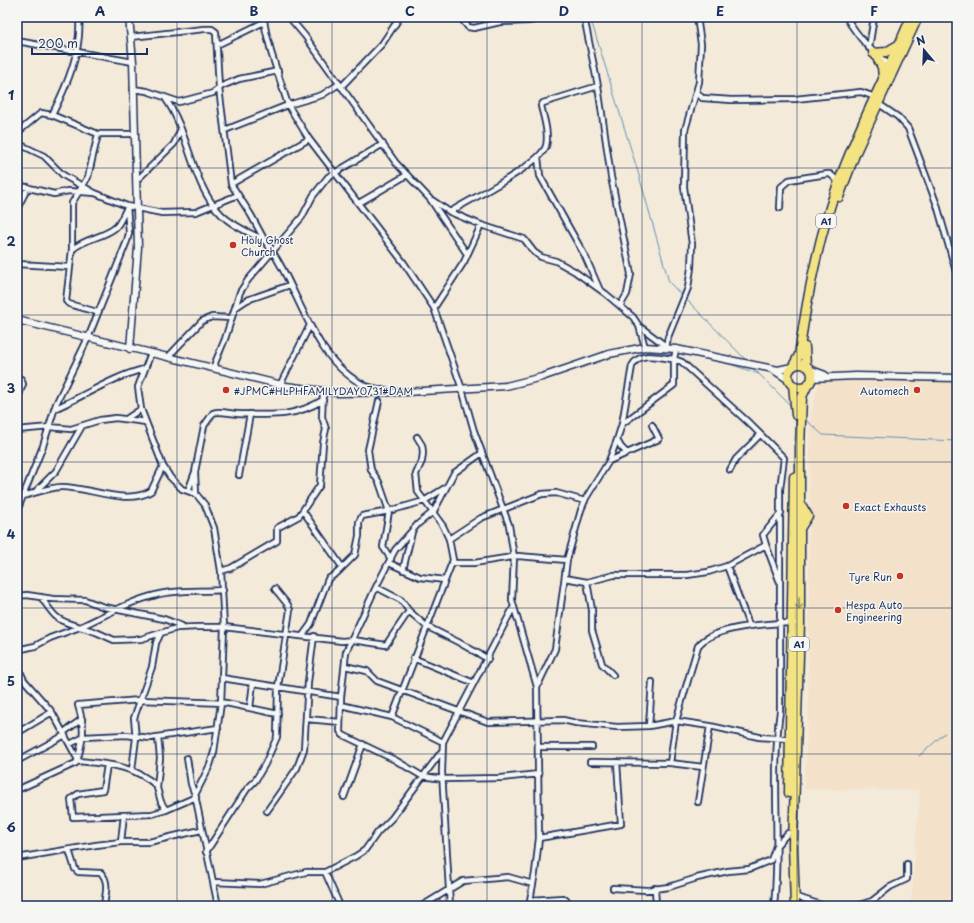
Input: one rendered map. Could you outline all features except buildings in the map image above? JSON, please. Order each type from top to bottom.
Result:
[{"type":"highway","name":"A1","points":[[795,906],[793,830],[796,623],[801,408],[802,397],[809,381],[804,356],[807,328],[816,274],[844,181],[877,100],[882,82],[893,67],[901,40],[911,17]]},
{"type":"highway","name":"A1","points":[[790,906],[788,833],[789,738],[796,623],[792,516],[796,408],[788,373],[799,355],[811,274],[838,181],[918,17]]},
{"type":"highway","points":[[873,52],[881,54],[891,50],[901,40]]},
{"type":"highway","points":[[873,52],[883,70],[882,82]]},
{"type":"highway","points":[[792,367],[799,364],[807,367]]},
{"type":"highway","points":[[791,383],[800,387],[809,381]]},
{"type":"street","points":[[52,115],[64,91],[76,53],[79,35],[79,17]]},
{"type":"street","points":[[129,17],[133,62],[138,247],[130,349]]},
{"type":"street","points":[[289,17],[306,36],[340,86],[407,175],[430,199],[467,254]]},
{"type":"street","points":[[225,130],[288,105],[322,95],[340,86],[382,44],[400,17]]},
{"type":"street","points":[[460,17],[468,27],[474,28],[500,22],[528,21],[549,17]]},
{"type":"street","points":[[584,17],[598,86],[611,178],[631,274],[627,294],[620,306]]},
{"type":"street","points":[[666,347],[684,297],[691,268],[692,244],[684,187],[685,130],[693,98],[697,92],[701,44],[696,17]]},
{"type":"street","points":[[846,17],[854,31],[873,52],[893,67]]},
{"type":"street","points":[[873,52],[874,17]]},
{"type":"street","points":[[217,45],[264,18],[264,30],[270,43],[271,52],[288,105],[308,139],[404,263],[434,308],[482,453],[509,526],[514,557],[511,589],[513,608],[537,687],[539,838],[529,906]]},
{"type":"street","points":[[131,37],[209,29],[216,32],[219,88],[231,184],[252,215],[318,340],[340,368],[366,386],[393,392]]},
{"type":"street","points":[[17,41],[76,53],[133,62]]},
{"type":"street","points":[[134,90],[147,91],[178,102],[213,93],[219,88],[239,79],[278,71]]},
{"type":"street","points":[[450,212],[521,171],[538,157],[546,146],[546,127],[542,104],[598,86]]},
{"type":"street","points":[[697,92],[702,98],[730,100],[795,99],[861,92],[877,100],[898,117],[908,128],[937,205],[957,276]]},
{"type":"street","points":[[165,98],[174,110],[198,178],[206,196],[213,206],[229,220],[265,241]]},
{"type":"street","points":[[174,110],[178,102]]},
{"type":"street","points":[[17,133],[41,114],[52,115],[98,134],[134,134]]},
{"type":"street","points":[[136,181],[174,144],[181,129]]},
{"type":"street","points":[[97,312],[66,302],[72,250],[72,203],[88,178],[98,134]]},
{"type":"street","points":[[231,184],[308,139]]},
{"type":"street","points":[[17,143],[44,156],[63,175],[95,193],[127,207],[155,213],[171,214],[196,212],[238,196]]},
{"type":"street","points":[[216,369],[215,363],[242,288],[302,217],[313,196],[323,182],[335,172],[383,144]]},
{"type":"street","points":[[538,157],[540,176],[585,256],[599,288]]},
{"type":"street","points":[[780,208],[780,187],[789,180],[830,174],[838,181]]},
{"type":"street","points":[[359,203],[407,175]]},
{"type":"street","points":[[17,185],[54,194],[64,191],[95,193]]},
{"type":"street","points":[[17,209],[28,187]]},
{"type":"street","points":[[430,199],[450,212],[480,225],[524,239],[534,252],[541,257],[564,264],[599,288],[620,306],[639,326],[666,347]]},
{"type":"street","points":[[72,250],[113,229],[119,223],[127,207]]},
{"type":"street","points":[[17,511],[50,427],[54,409],[88,338],[97,312],[128,239],[127,207]]},
{"type":"street","points":[[434,308],[457,274],[480,225]]},
{"type":"street","points":[[17,264],[69,267]]},
{"type":"street","points":[[235,308],[247,300],[290,285]]},
{"type":"street","points":[[168,358],[202,321],[212,317],[231,318]]},
{"type":"street","points":[[17,320],[280,385],[323,392],[355,394],[462,389],[523,382],[609,354],[628,349],[645,347],[666,347],[755,365],[781,374],[791,383]]},
{"type":"street","points":[[280,385],[310,325]]},
{"type":"street","points":[[639,326],[645,347]]},
{"type":"street","points":[[622,424],[674,385],[674,360],[676,349]]},
{"type":"street","points":[[108,764],[103,790],[85,793],[72,798],[72,815],[74,818],[152,814],[166,810],[195,796],[210,765],[218,728],[221,703],[224,627],[223,590],[222,571],[214,528],[205,505],[196,494],[175,484],[163,466],[141,409],[138,387],[150,353]]},
{"type":"street","points":[[537,687],[555,649],[560,624],[561,597],[567,560],[585,501],[609,461],[617,440],[622,424],[634,362],[639,358],[648,356],[682,362],[784,458],[780,489],[780,710],[776,738],[776,846],[774,906]]},
{"type":"street","points":[[769,369],[785,370],[792,367]]},
{"type":"street","points":[[807,367],[829,376]]},
{"type":"street","points":[[54,409],[79,398],[115,378],[144,368]]},
{"type":"street","points":[[17,376],[23,384],[17,400]]},
{"type":"street","points":[[809,381],[829,376],[957,378]]},
{"type":"street","points":[[222,571],[231,568],[278,541],[276,528],[296,518],[303,511],[320,484],[323,443],[326,429],[322,417],[323,392]]},
{"type":"street","points":[[188,491],[195,472],[204,426],[213,414],[220,412],[293,414],[311,408],[323,400]]},
{"type":"street","points":[[380,401],[368,450],[371,470],[379,482],[389,511],[383,547],[390,561],[403,570],[420,577],[445,580]]},
{"type":"street","points":[[126,419],[141,409]]},
{"type":"street","points":[[239,475],[250,414]]},
{"type":"street","points":[[17,430],[50,427],[71,429],[100,420],[126,419],[146,422]]},
{"type":"street","points":[[609,461],[659,439],[652,425]]},
{"type":"street","points":[[34,493],[49,480],[56,471],[82,426]]},
{"type":"street","points":[[730,470],[736,459],[760,435]]},
{"type":"street","points":[[392,717],[413,658],[439,598],[452,563],[453,556],[449,539],[434,511],[424,501],[418,492],[416,474],[422,461],[423,452],[422,445],[418,437]]},
{"type":"street","points":[[617,440],[627,453]]},
{"type":"street","points":[[482,453],[454,473],[434,511],[412,531],[395,550],[376,587],[353,640],[346,652],[341,697],[341,733],[395,760],[422,776],[443,779],[501,778],[539,774]]},
{"type":"street","points":[[23,496],[62,487],[104,492],[121,496],[134,496],[150,490],[163,466]]},
{"type":"street","points":[[195,472],[196,494]]},
{"type":"street","points":[[303,635],[311,624],[328,579],[337,573],[355,555],[359,536],[359,522],[362,516],[389,511],[424,501],[446,486]]},
{"type":"street","points":[[449,539],[481,518],[503,508],[550,493],[585,501]]},
{"type":"street","points":[[303,511],[309,521],[317,529],[342,567]]},
{"type":"street","points":[[780,513],[764,533],[766,545],[781,584]]},
{"type":"street","points":[[296,518],[309,521]]},
{"type":"street","points":[[403,570],[412,531]]},
{"type":"street","points":[[565,578],[587,582],[625,574],[691,574],[708,572],[727,566],[766,545]]},
{"type":"street","points":[[452,563],[474,563],[514,557],[567,560]]},
{"type":"street","points":[[727,566],[749,625]]},
{"type":"street","points":[[587,582],[592,610],[592,630],[602,664],[612,675]]},
{"type":"street","points":[[376,587],[401,600],[409,611],[426,626],[488,659]]},
{"type":"street","points":[[17,650],[35,646],[50,638],[80,627],[157,594],[185,590],[223,590]]},
{"type":"street","points":[[206,852],[265,764],[276,742],[278,687],[290,608],[275,590]]},
{"type":"street","points":[[17,596],[33,595],[41,597],[85,600],[97,605],[159,618],[183,627]]},
{"type":"street","points":[[41,597],[55,617],[114,640],[141,639],[183,627],[224,627],[314,636],[342,641],[353,640],[387,644],[409,611]]},
{"type":"street","points":[[450,906],[443,779],[443,742],[488,659],[513,608]]},
{"type":"street","points":[[670,763],[676,722],[698,646],[704,640],[721,633],[749,625],[796,623]]},
{"type":"street","points":[[132,770],[136,736],[134,722],[152,667],[156,643],[161,634]]},
{"type":"street","points":[[267,811],[297,768],[304,749],[308,682],[314,636]]},
{"type":"street","points":[[413,658],[474,683]]},
{"type":"street","points":[[17,665],[24,680],[52,712],[65,733],[78,760]]},
{"type":"street","points":[[345,666],[365,670],[377,681],[488,722],[538,722],[563,720],[605,726],[649,726],[676,722],[710,726],[759,737],[789,738]]},
{"type":"street","points":[[222,678],[308,693],[332,694],[341,697]]},
{"type":"street","points":[[649,726],[652,682]]},
{"type":"street","points":[[250,708],[253,683]]},
{"type":"street","points":[[78,760],[84,737],[82,719],[78,705],[140,700],[221,703],[278,714]]},
{"type":"street","points":[[341,705],[392,717],[443,742]]},
{"type":"street","points":[[17,733],[52,712]]},
{"type":"street","points":[[307,718],[340,722]]},
{"type":"street","points":[[17,761],[65,733],[82,719]]},
{"type":"street","points":[[698,802],[710,726]]},
{"type":"street","points":[[70,744],[84,737],[136,736],[150,738],[218,728]]},
{"type":"street","points":[[158,736],[160,758],[157,786],[158,796],[166,810]]},
{"type":"street","points":[[344,797],[363,744]]},
{"type":"street","points":[[538,747],[592,747]]},
{"type":"street","points":[[213,882],[260,884],[306,872],[325,872],[365,850],[378,832],[392,818],[442,751]]},
{"type":"street","points":[[187,758],[190,784],[195,796],[217,906]]},
{"type":"street","points":[[17,790],[78,760],[108,764],[132,770],[142,774],[157,786]]},
{"type":"street","points":[[590,762],[670,763],[703,767]]},
{"type":"street","points":[[539,838],[621,824],[617,762]]},
{"type":"street","points":[[122,842],[124,815]]},
{"type":"street","points":[[17,858],[122,842],[149,842],[201,830]]},
{"type":"street","points":[[613,888],[646,890],[669,887],[728,871],[749,869],[762,863],[769,862],[773,856],[776,846],[788,833]]},
{"type":"street","points":[[70,850],[75,869],[78,872],[101,873],[105,878],[106,884],[104,906]]},
{"type":"street","points":[[856,906],[872,901],[890,888],[907,879],[906,864]]},
{"type":"street","points":[[325,872],[340,906]]},
{"type":"street","points":[[422,906],[463,881],[502,877],[513,878],[533,884]]},
{"type":"street","points":[[655,888],[656,906]]},
{"type":"street","points":[[794,896],[824,906]]},
{"type":"street","points":[[530,900],[563,898],[567,899],[570,906]]},
{"type":"shaded area","points":[[827,379],[957,380],[957,906],[911,906],[920,790],[804,789],[808,713],[810,419],[817,389],[820,382]]},
{"type":"waterway","points":[[590,17],[638,172],[669,282],[682,296]]},
{"type":"waterway","points":[[686,299],[747,361]]},
{"type":"waterway","points":[[642,353],[674,353]]},
{"type":"waterway","points":[[677,353],[688,354]]},
{"type":"waterway","points":[[724,362],[759,374]]},
{"type":"waterway","points":[[753,368],[790,405]]},
{"type":"waterway","points":[[806,420],[823,435],[957,441]]},
{"type":"waterway","points":[[950,729],[957,724]]},
{"type":"waterway","points":[[919,756],[945,733]]},
{"type":"place","name":"Holy Ghost Church","points":[[233,245]]},
{"type":"place","name":"#JPMC#HLPHFAMILYDAY0731#DAM","points":[[226,390]]},
{"type":"place","name":"Automech","points":[[917,390]]},
{"type":"place","name":"Exact Exhausts","points":[[846,506]]},
{"type":"place","name":"Tyre Run","points":[[900,576]]},
{"type":"place","name":"Hespa Auto Engineering","points":[[838,610]]}]
